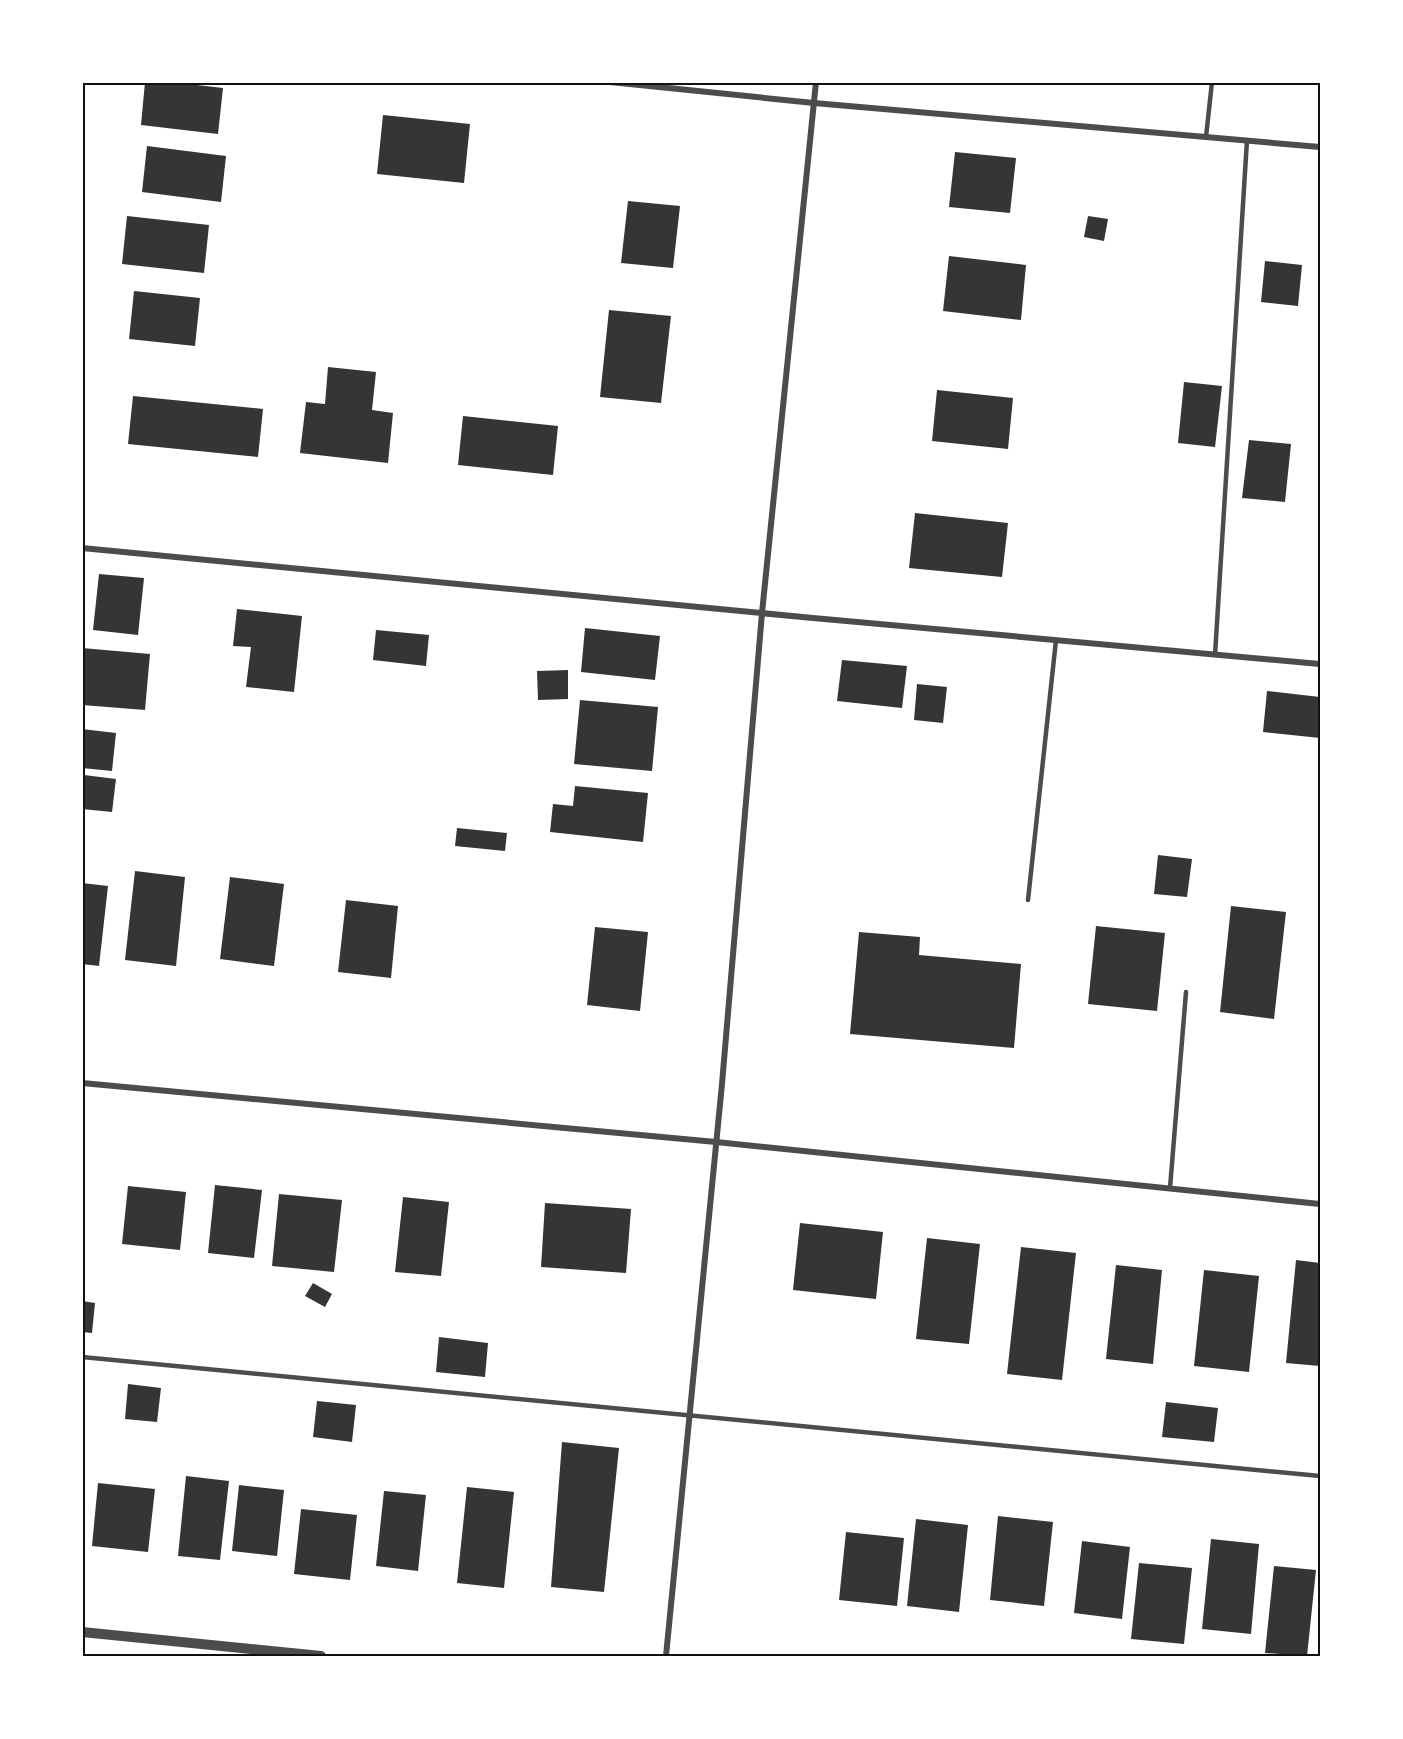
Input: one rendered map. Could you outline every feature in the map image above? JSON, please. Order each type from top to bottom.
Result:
[{"type":"street","points":[[610,82],[814,103],[1320,147]]},
{"type":"street","points":[[666,1656],[716,1142],[762,613],[816,82]]},
{"type":"street","points":[[82,548],[1320,664]]},
{"type":"street","points":[[82,1083],[716,1142],[1320,1204]]},
{"type":"street","points":[[82,1632],[321,1656]]},
{"type":"lane","points":[[1206,137],[1212,82]]},
{"type":"lane","points":[[1215,655],[1247,141]]},
{"type":"lane","points":[[1028,900],[1056,640]]},
{"type":"lane","points":[[1170,1188],[1186,992]]},
{"type":"lane","points":[[82,1357],[1320,1476]]},
{"type":"building","points":[[145,82],[171,82],[223,88],[218,134],[141,125]]},
{"type":"building","points":[[383,115],[470,124],[464,183],[377,174]]},
{"type":"building","points":[[147,146],[226,156],[221,202],[142,192]]},
{"type":"building","points":[[955,152],[1016,158],[1010,213],[949,207]]},
{"type":"building","points":[[628,201],[680,206],[673,268],[621,263]]},
{"type":"building","points":[[127,216],[209,225],[204,273],[122,264]]},
{"type":"building","points":[[1088,216],[1108,219],[1104,241],[1084,237]]},
{"type":"building","points":[[949,256],[1026,265],[1021,320],[943,311]]},
{"type":"building","points":[[1265,261],[1302,265],[1298,306],[1261,302]]},
{"type":"building","points":[[134,291],[200,298],[195,346],[129,339]]},
{"type":"building","points":[[609,310],[671,316],[661,403],[600,397]]},
{"type":"building","points":[[328,367],[376,372],[372,410],[393,413],[388,463],[300,453],[306,402],[325,404]]},
{"type":"building","points":[[1184,382],[1222,386],[1215,447],[1178,443]]},
{"type":"building","points":[[937,390],[1013,398],[1008,449],[932,441]]},
{"type":"building","points":[[133,396],[263,409],[258,457],[128,444]]},
{"type":"building","points":[[463,416],[558,426],[553,475],[458,465]]},
{"type":"building","points":[[1249,440],[1291,444],[1285,502],[1242,498]]},
{"type":"building","points":[[915,513],[1008,523],[1002,577],[909,568]]},
{"type":"building","points":[[99,574],[144,578],[138,635],[93,630]]},
{"type":"building","points":[[237,609],[302,616],[294,692],[246,687],[251,647],[233,646]]},
{"type":"building","points":[[585,628],[660,636],[655,680],[581,672]]},
{"type":"building","points":[[376,630],[429,635],[426,666],[373,660]]},
{"type":"building","points":[[82,648],[150,654],[145,710],[82,705]]},
{"type":"building","points":[[842,660],[907,666],[902,708],[837,701]]},
{"type":"building","points":[[568,670],[568,699],[538,700],[537,671]]},
{"type":"building","points":[[917,684],[947,687],[943,723],[914,720]]},
{"type":"building","points":[[1267,691],[1320,697],[1320,738],[1263,732]]},
{"type":"building","points":[[580,700],[658,707],[652,771],[574,764]]},
{"type":"building","points":[[82,729],[116,733],[112,771],[82,768]]},
{"type":"building","points":[[84,775],[116,779],[112,812],[82,809]]},
{"type":"building","points":[[575,786],[648,793],[643,842],[550,832],[553,804],[573,806]]},
{"type":"building","points":[[457,828],[507,833],[505,851],[455,846]]},
{"type":"building","points":[[1158,855],[1192,859],[1187,897],[1154,894]]},
{"type":"building","points":[[135,871],[185,877],[176,966],[125,960]]},
{"type":"building","points":[[230,877],[284,884],[274,966],[220,959]]},
{"type":"building","points":[[82,883],[108,886],[99,966],[82,964]]},
{"type":"building","points":[[346,900],[398,906],[391,978],[338,972]]},
{"type":"building","points":[[1231,906],[1286,912],[1274,1019],[1220,1012]]},
{"type":"building","points":[[1096,926],[1165,933],[1157,1011],[1088,1004]]},
{"type":"building","points":[[595,927],[648,932],[640,1011],[587,1005]]},
{"type":"building","points":[[859,932],[920,937],[919,955],[1021,964],[1014,1048],[850,1034]]},
{"type":"building","points":[[215,1185],[262,1190],[254,1258],[208,1253]]},
{"type":"building","points":[[128,1186],[186,1192],[180,1250],[122,1244]]},
{"type":"building","points":[[279,1194],[342,1200],[334,1272],[272,1266]]},
{"type":"building","points":[[403,1197],[449,1202],[441,1276],[395,1272]]},
{"type":"building","points":[[545,1203],[631,1209],[626,1273],[541,1267]]},
{"type":"building","points":[[800,1223],[883,1232],[876,1299],[793,1290]]},
{"type":"building","points":[[927,1238],[980,1244],[969,1344],[916,1339]]},
{"type":"building","points":[[1021,1247],[1076,1253],[1062,1380],[1007,1374]]},
{"type":"building","points":[[1296,1260],[1320,1263],[1320,1366],[1286,1363]]},
{"type":"building","points":[[1116,1265],[1162,1270],[1153,1364],[1106,1359]]},
{"type":"building","points":[[1204,1270],[1259,1276],[1249,1372],[1194,1366]]},
{"type":"building","points":[[313,1283],[332,1294],[325,1307],[305,1296]]},
{"type":"building","points":[[82,1301],[95,1303],[92,1333],[82,1332]]},
{"type":"building","points":[[439,1337],[488,1343],[485,1377],[436,1372]]},
{"type":"building","points":[[128,1384],[161,1388],[157,1422],[125,1419]]},
{"type":"building","points":[[317,1401],[356,1405],[352,1442],[313,1437]]},
{"type":"building","points":[[1166,1402],[1218,1408],[1214,1442],[1162,1437]]},
{"type":"building","points":[[562,1442],[619,1448],[604,1592],[551,1587]]},
{"type":"building","points":[[186,1476],[229,1481],[220,1560],[178,1556]]},
{"type":"building","points":[[98,1483],[155,1489],[148,1552],[92,1546]]},
{"type":"building","points":[[239,1485],[284,1490],[277,1556],[232,1551]]},
{"type":"building","points":[[467,1487],[514,1492],[504,1588],[457,1583]]},
{"type":"building","points":[[384,1491],[426,1495],[418,1571],[376,1566]]},
{"type":"building","points":[[301,1509],[357,1515],[350,1580],[294,1574]]},
{"type":"building","points":[[998,1516],[1053,1522],[1044,1606],[990,1600]]},
{"type":"building","points":[[916,1519],[968,1525],[959,1612],[907,1606]]},
{"type":"building","points":[[846,1532],[904,1538],[897,1606],[839,1600]]},
{"type":"building","points":[[1211,1539],[1259,1544],[1251,1634],[1202,1629]]},
{"type":"building","points":[[1082,1541],[1130,1547],[1122,1619],[1074,1613]]},
{"type":"building","points":[[1139,1563],[1192,1568],[1184,1644],[1131,1639]]},
{"type":"building","points":[[1274,1566],[1316,1570],[1307,1656],[1265,1653]]}]
